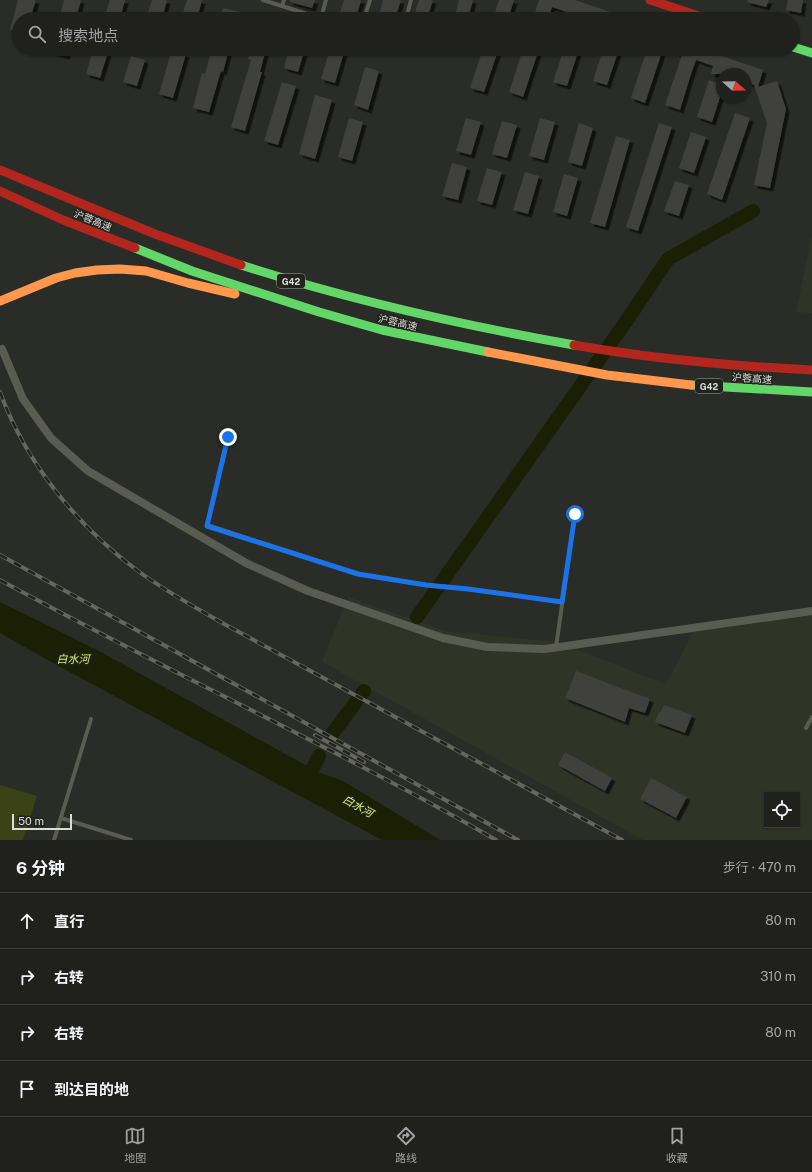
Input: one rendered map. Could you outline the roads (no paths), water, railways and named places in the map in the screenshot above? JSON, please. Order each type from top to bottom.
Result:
[{"type":"main road","points":[[650,0],[687,12]]},
{"type":"main road","points":[[800,49],[812,53]]},
{"type":"main road","name":"沪蓉高速","points":[[0,170],[141,229],[209,254],[327,292],[439,319],[540,340],[619,353],[701,363],[812,370]]},
{"type":"main road","name":"沪蓉高速","points":[[0,191],[63,220],[192,271],[319,312],[382,330],[607,375],[683,384],[812,392]]},
{"type":"main road","points":[[0,301],[56,278],[75,273],[120,269],[146,271],[188,283],[319,312]]},
{"type":"street","points":[[0,350],[2,350],[22,399],[51,438],[88,471],[246,563],[308,591],[443,638],[487,647],[545,649],[812,611]]},
{"type":"lane","points":[[263,0],[300,12]]},
{"type":"lane","points":[[282,6],[284,0]]},
{"type":"lane","points":[[323,12],[326,0]]},
{"type":"lane","points":[[366,12],[370,0]]},
{"type":"lane","points":[[408,12],[411,0]]},
{"type":"lane","points":[[228,437],[207,526],[358,574],[426,585],[468,589],[562,602]]},
{"type":"lane","points":[[556,647],[575,514]]},
{"type":"lane","points":[[806,728],[812,717]]},
{"type":"lane","points":[[54,840],[91,719]]},
{"type":"lane","points":[[60,818],[131,840]]},
{"type":"water","name":"白水河","points":[[0,602],[97,650],[318,772],[343,781],[440,840],[382,840],[53,663],[0,633]]},
{"type":"waterway","points":[[417,617],[625,323],[668,259],[753,211]]},
{"type":"waterway","points":[[332,734],[364,691]]},
{"type":"waterway","points":[[308,778],[319,756]]},
{"type":"railway","points":[[0,392],[24,444],[56,491],[94,534],[138,571],[192,606],[226,625],[622,840]]},
{"type":"railway","points":[[0,555],[518,840]]},
{"type":"railway","points":[[0,580],[124,646],[373,773],[496,840]]},
{"type":"railway","points":[[315,735],[364,762]]}]
